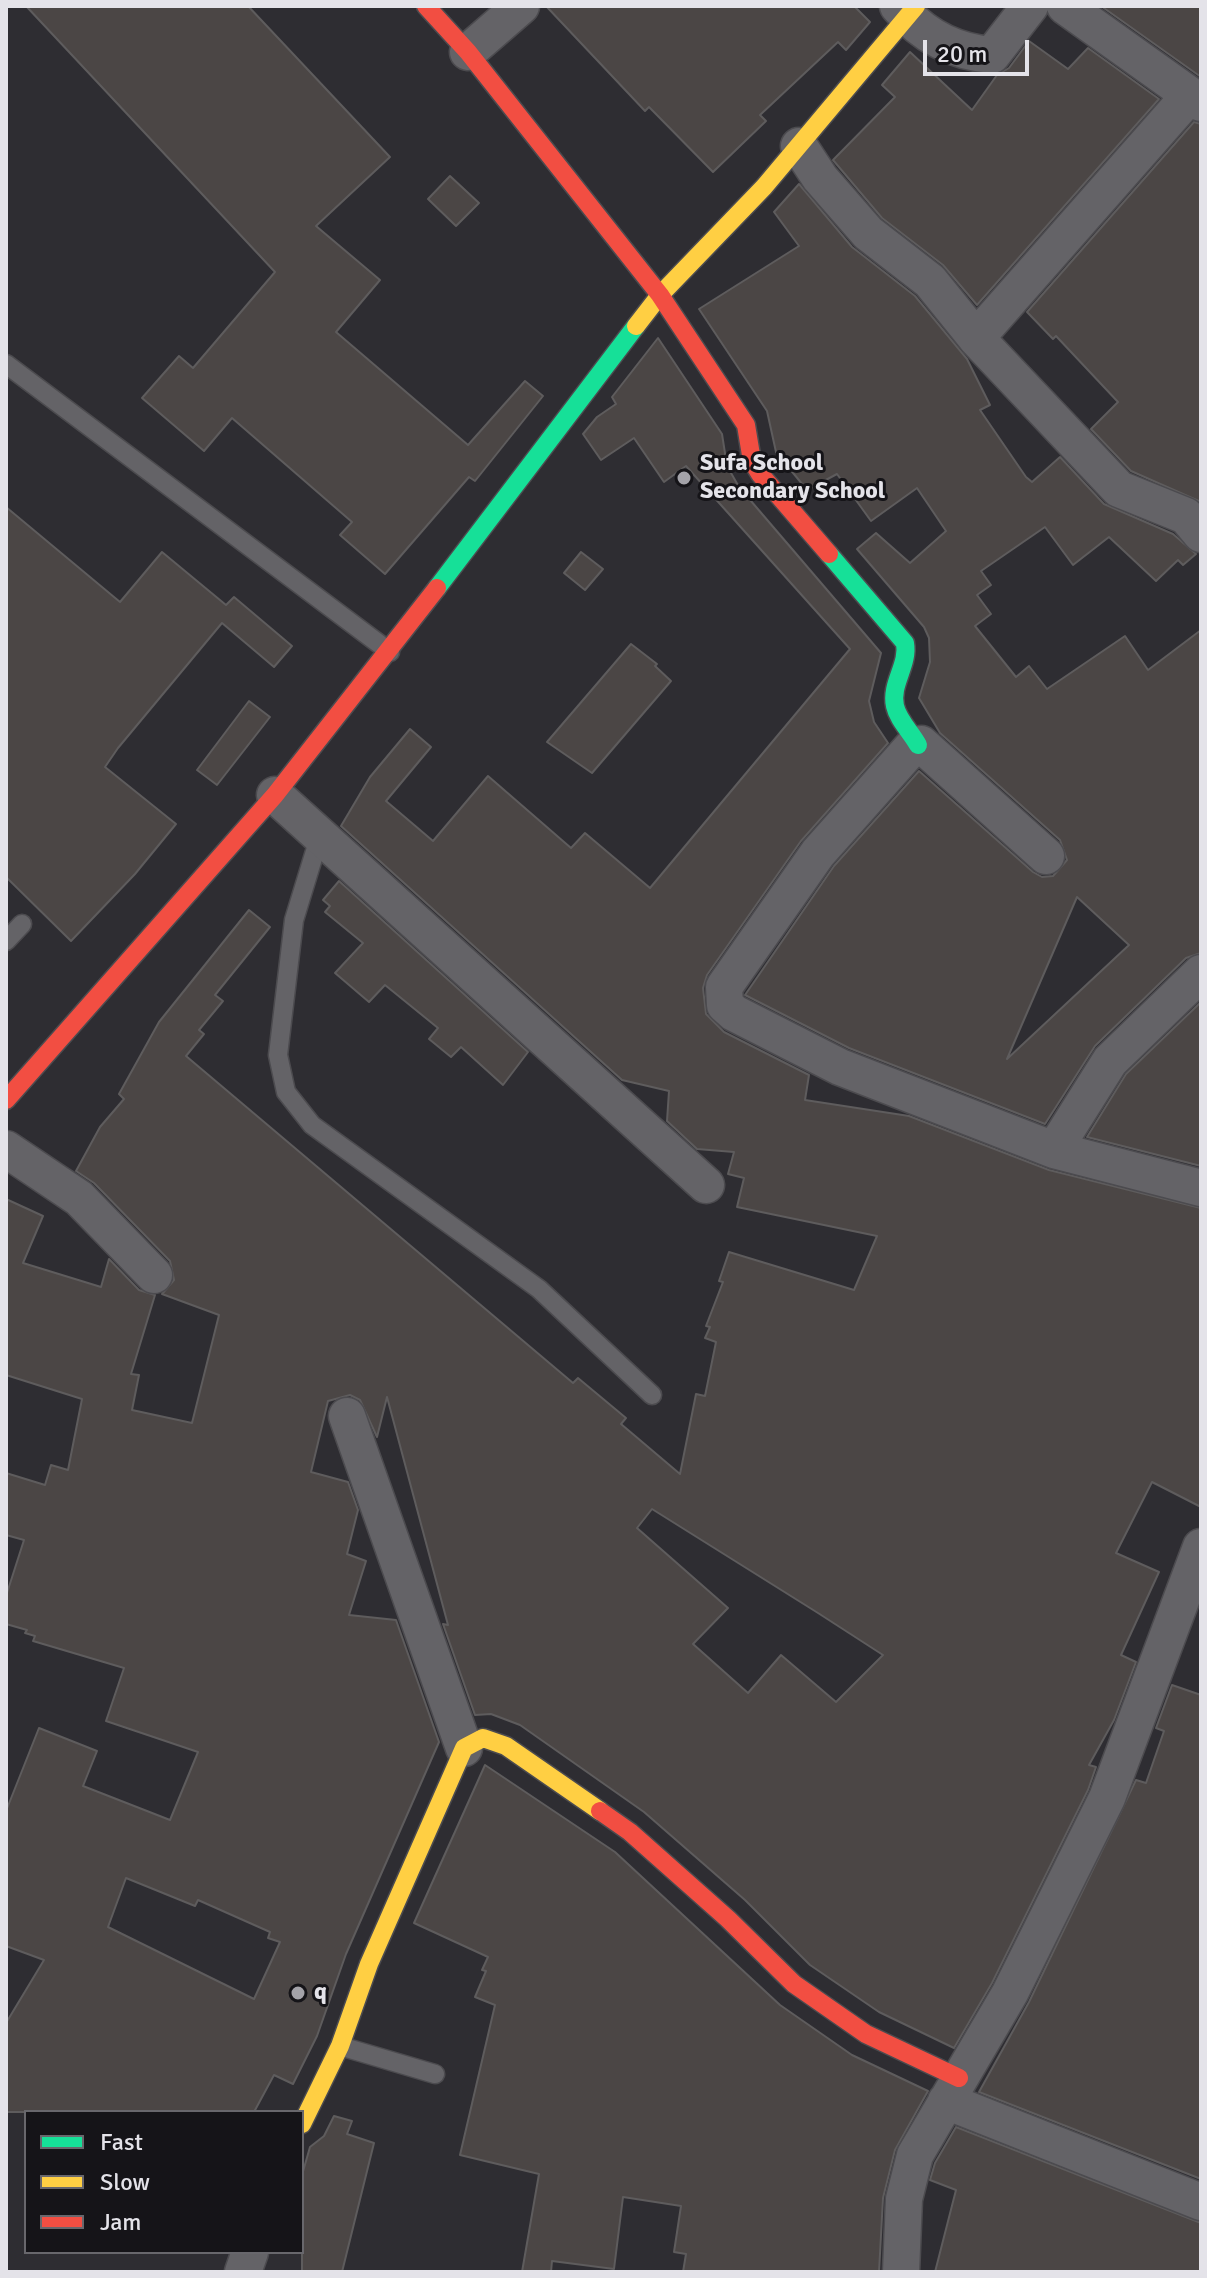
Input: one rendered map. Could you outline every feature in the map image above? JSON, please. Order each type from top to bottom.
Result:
[{"type":"street","points":[[426,6],[468,52],[660,295],[746,425],[752,461],[760,474],[905,643],[908,652],[894,694],[895,708],[918,745],[1046,856]]},
{"type":"street","points":[[468,52],[521,6]]},
{"type":"street","points":[[6,1100],[275,795],[390,652],[515,481],[660,295],[799,146],[907,9],[945,45],[969,53],[992,55],[1030,6]]},
{"type":"street","points":[[976,338],[1195,99],[1065,6]]},
{"type":"street","points":[[799,146],[820,178],[868,233],[930,281],[976,338],[1119,489],[1186,516],[1201,534]]},
{"type":"street","points":[[918,745],[818,853],[724,987],[725,1005],[840,1067],[1054,1150],[1201,1188]]},
{"type":"street","points":[[275,795],[706,1185]]},
{"type":"street","points":[[1054,1150],[1110,1061],[1201,973]]},
{"type":"street","points":[[6,1149],[79,1198],[154,1275]]},
{"type":"street","points":[[347,1416],[464,1748]]},
{"type":"street","points":[[901,2272],[907,2185],[915,2155],[1010,1993],[1107,1798],[1201,1547]]},
{"type":"street","points":[[304,2120],[340,2046],[369,1964],[464,1748],[483,1738],[506,1746],[630,1832],[728,1919],[794,1984],[866,2034],[953,2090],[1201,2202]]},
{"type":"lane","points":[[6,364],[390,652]]},
{"type":"lane","points":[[320,835],[294,920],[278,1055],[286,1092],[312,1125],[539,1289],[652,1395]]},
{"type":"lane","points":[[6,941],[22,924]]},
{"type":"lane","points":[[340,2046],[435,2074]]},
{"type":"building","points":[[26,6],[248,6],[390,157],[316,226],[380,280],[336,332],[468,445],[525,381],[543,396],[475,481],[469,477],[385,574],[340,535],[352,522],[232,418],[204,451],[142,398],[179,356],[193,368],[275,272]]},
{"type":"building","points":[[546,6],[854,6],[870,22],[846,50],[838,42],[760,115],[766,121],[713,172],[649,107],[645,111]]},
{"type":"building","points":[[1101,6],[1201,6],[1201,77]]},
{"type":"building","points":[[1029,41],[1068,69],[1088,48],[1159,99],[977,305],[943,265],[882,218],[833,160],[895,97],[882,85],[910,52],[972,110],[997,75],[1009,68]]},
{"type":"building","points":[[1194,122],[1201,124],[1201,502],[1131,471],[1091,429],[1118,402],[1056,336],[1053,339],[1027,312]]},
{"type":"building","points":[[450,176],[479,203],[456,226],[428,199]]},
{"type":"building","points":[[799,184],[852,247],[915,296],[967,359],[990,405],[980,410],[1032,482],[1060,457],[1104,504],[1173,534],[1196,554],[1183,565],[1178,560],[1156,581],[1109,537],[1073,565],[1045,527],[981,571],[991,585],[977,595],[991,614],[975,626],[1016,677],[1029,666],[1047,689],[1125,636],[1148,670],[1201,630],[1201,953],[1186,958],[1095,1046],[1045,1124],[849,1048],[745,995],[834,866],[919,771],[1033,872],[1042,877],[1053,876],[1067,860],[1060,840],[940,733],[919,698],[930,662],[929,638],[924,627],[857,549],[876,533],[910,563],[946,531],[917,488],[871,521],[837,474],[807,490],[776,452],[767,411],[699,309],[799,246],[774,212]],"holes":[[[1077,897],[1129,945],[1007,1059]]]},
{"type":"building","points":[[658,338],[722,434],[727,466],[739,487],[881,653],[869,701],[874,722],[888,743],[801,841],[707,975],[703,988],[706,1014],[724,1032],[809,1075],[805,1100],[909,1116],[1049,1170],[1201,1208],[1201,1507],[1152,1482],[1116,1553],[1159,1572],[1121,1655],[1136,1662],[1114,1720],[1089,1765],[1096,1767],[1088,1790],[992,1983],[954,2048],[879,2012],[810,1965],[745,1900],[644,1812],[520,1725],[491,1714],[475,1715],[443,1624],[448,1625],[387,1397],[377,1437],[360,1400],[350,1395],[328,1401],[311,1472],[348,1482],[358,1510],[347,1554],[366,1561],[349,1615],[396,1620],[439,1742],[346,1954],[317,2036],[293,2084],[274,2075],[255,2110],[6,2112],[6,2023],[44,1960],[6,1946],[6,1811],[39,1728],[97,1751],[83,1786],[170,1820],[198,1752],[106,1721],[124,1668],[33,1641],[35,1636],[25,1633],[27,1630],[6,1624],[6,1596],[24,1540],[6,1535],[6,1473],[45,1485],[51,1465],[68,1470],[82,1399],[6,1375],[6,1199],[43,1216],[23,1263],[101,1287],[109,1259],[139,1290],[155,1295],[131,1374],[139,1375],[132,1410],[192,1423],[219,1315],[162,1294],[174,1280],[170,1261],[94,1183],[76,1171],[100,1127],[124,1099],[119,1094],[159,1022],[249,910],[270,927],[215,995],[223,1001],[199,1030],[204,1034],[186,1056],[573,1383],[578,1378],[626,1418],[621,1424],[680,1474],[696,1394],[705,1396],[716,1342],[705,1338],[710,1327],[706,1326],[723,1282],[719,1281],[729,1252],[854,1290],[877,1236],[737,1207],[744,1178],[728,1174],[734,1152],[697,1149],[667,1121],[669,1091],[622,1080],[341,826],[370,777],[410,729],[431,747],[386,801],[433,841],[488,776],[571,848],[585,833],[650,888],[850,649],[686,466],[664,482],[634,438],[601,460],[583,434],[597,417],[616,404],[612,397]],"holes":[[[652,1509],[883,1655],[836,1702],[781,1655],[748,1693],[693,1644],[728,1608],[637,1528]],[[126,1878],[195,1906],[198,1900],[270,1932],[268,1938],[280,1942],[254,1999],[108,1927]]]},
{"type":"building","points":[[6,507],[120,602],[162,552],[226,605],[234,597],[292,646],[274,667],[222,623],[118,748],[105,767],[176,824],[135,874],[71,941],[6,877]]},
{"type":"building","points":[[581,552],[603,569],[585,590],[564,573]]},
{"type":"building","points":[[631,644],[657,664],[655,666],[671,681],[592,773],[547,742]]},
{"type":"building","points":[[249,701],[270,717],[217,785],[197,770]]},
{"type":"building","points":[[339,881],[528,1052],[503,1085],[461,1047],[451,1057],[429,1039],[438,1028],[385,985],[369,1002],[335,973],[363,943],[325,912],[330,906],[323,900]]},
{"type":"building","points":[[1201,1002],[1201,1166],[1087,1137],[1126,1074]]},
{"type":"building","points":[[1172,1685],[1201,1695],[1201,2179],[979,2092],[1029,2002],[1136,1780],[1146,1783],[1164,1731],[1156,1728]]},
{"type":"building","points":[[485,1765],[615,1852],[780,2005],[852,2055],[928,2091],[895,2150],[883,2198],[879,2272],[683,2272],[686,2254],[674,2252],[681,2206],[623,2197],[614,2269],[552,2261],[551,2272],[522,2272],[539,2174],[460,2155],[495,2005],[475,1997],[486,1971],[482,1970],[488,1957],[414,1923]]},
{"type":"building","points":[[334,2116],[352,2121],[347,2134],[374,2143],[342,2272],[302,2272],[304,2168],[310,2147],[324,2136]]},
{"type":"building","points":[[956,2127],[1201,2223],[1201,2272],[935,2272],[956,2190],[930,2180],[935,2163]]},
{"type":"traffic: fast","points":[[437,588],[636,326]]},
{"type":"traffic: fast","points":[[829,554],[905,643],[906,651],[895,690],[895,706],[918,745]]},
{"type":"traffic: slow","points":[[636,326],[660,295],[764,187],[916,6]]},
{"type":"traffic: slow","points":[[304,2120],[340,2046],[369,1964],[464,1748],[483,1738],[506,1746],[600,1811]]},
{"type":"traffic: jam","points":[[426,6],[468,52],[660,295],[746,425],[752,461],[760,474],[829,554]]},
{"type":"traffic: jam","points":[[6,1100],[275,795],[437,588]]},
{"type":"traffic: jam","points":[[600,1811],[630,1832],[728,1919],[794,1984],[866,2034],[959,2078]]},
{"type":"place","name":"Sufa School Secondary School","points":[[684,478]]},
{"type":"place","name":"q","points":[[298,1993]]}]
